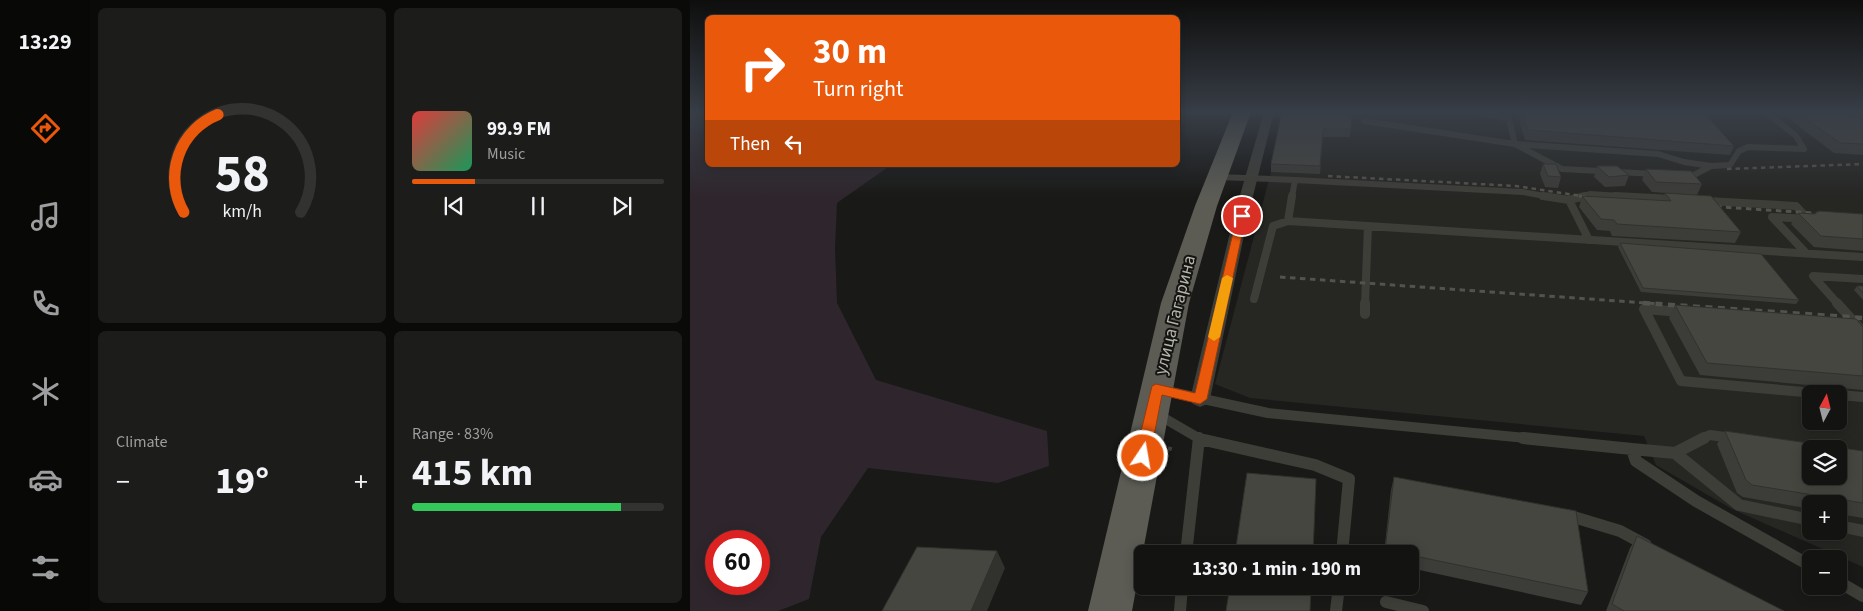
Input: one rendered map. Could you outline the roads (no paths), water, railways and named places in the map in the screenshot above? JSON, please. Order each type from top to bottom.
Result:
[{"type":"main road","name":"улица Гагарина","points":[[1110,611],[1175,303],[1232,141]]},
{"type":"street","points":[[1200,399],[1261,141]]},
{"type":"lane","points":[[1492,141],[1515,144],[1658,154],[1684,162],[1711,166],[1730,165],[1739,151],[1748,147],[1804,149],[1799,141]]},
{"type":"lane","points":[[1514,141],[1515,144],[1562,169],[1665,174]]},
{"type":"lane","points":[[1675,174],[1694,176],[1711,166]]},
{"type":"lane","points":[[1218,178],[1295,180],[1522,192],[1569,200],[1590,194],[1678,199]]},
{"type":"lane","points":[[1288,221],[1295,180]]},
{"type":"lane","points":[[1569,200],[1588,240]]},
{"type":"lane","points":[[1698,201],[1796,206],[1808,219],[1772,217],[1806,253]]},
{"type":"lane","points":[[1254,299],[1274,226],[1288,221],[1863,257]]},
{"type":"lane","points":[[1365,314],[1368,226]]},
{"type":"lane","points":[[1863,279],[1813,276],[1859,324],[1863,332]]},
{"type":"lane","points":[[1692,312],[1644,309],[1681,381],[1802,392]]},
{"type":"lane","points":[[1836,322],[1859,324]]},
{"type":"lane","points":[[1848,396],[1863,397]]},
{"type":"lane","points":[[1154,400],[1200,399],[1268,413],[1675,453],[1710,435],[1747,440]]},
{"type":"lane","points":[[1154,400],[1200,439],[1315,465],[1349,479],[1343,545]]},
{"type":"lane","points":[[1187,545],[1200,439]]},
{"type":"lane","points":[[1632,449],[1636,461],[1696,501],[1802,561]]},
{"type":"lane","points":[[1675,453],[1739,505],[1802,518]]},
{"type":"lane","points":[[1559,512],[1620,531],[1655,550]]},
{"type":"lane","points":[[1847,528],[1863,531]]},
{"type":"lane","points":[[1847,587],[1863,596]]},
{"type":"lane","points":[[1180,611],[1181,595]]},
{"type":"lane","points":[[1336,611],[1338,595]]},
{"type":"lane","points":[[1386,602],[1423,611]]},
{"type":"railway","points":[[1727,169],[1863,164]]},
{"type":"railway","points":[[1328,176],[1516,186],[1588,197]]},
{"type":"railway","points":[[1579,196],[1596,198]]},
{"type":"railway","points":[[1706,206],[1828,214]]},
{"type":"railway","points":[[1280,277],[1660,304]]},
{"type":"railway","points":[[1643,303],[1863,318]]}]
